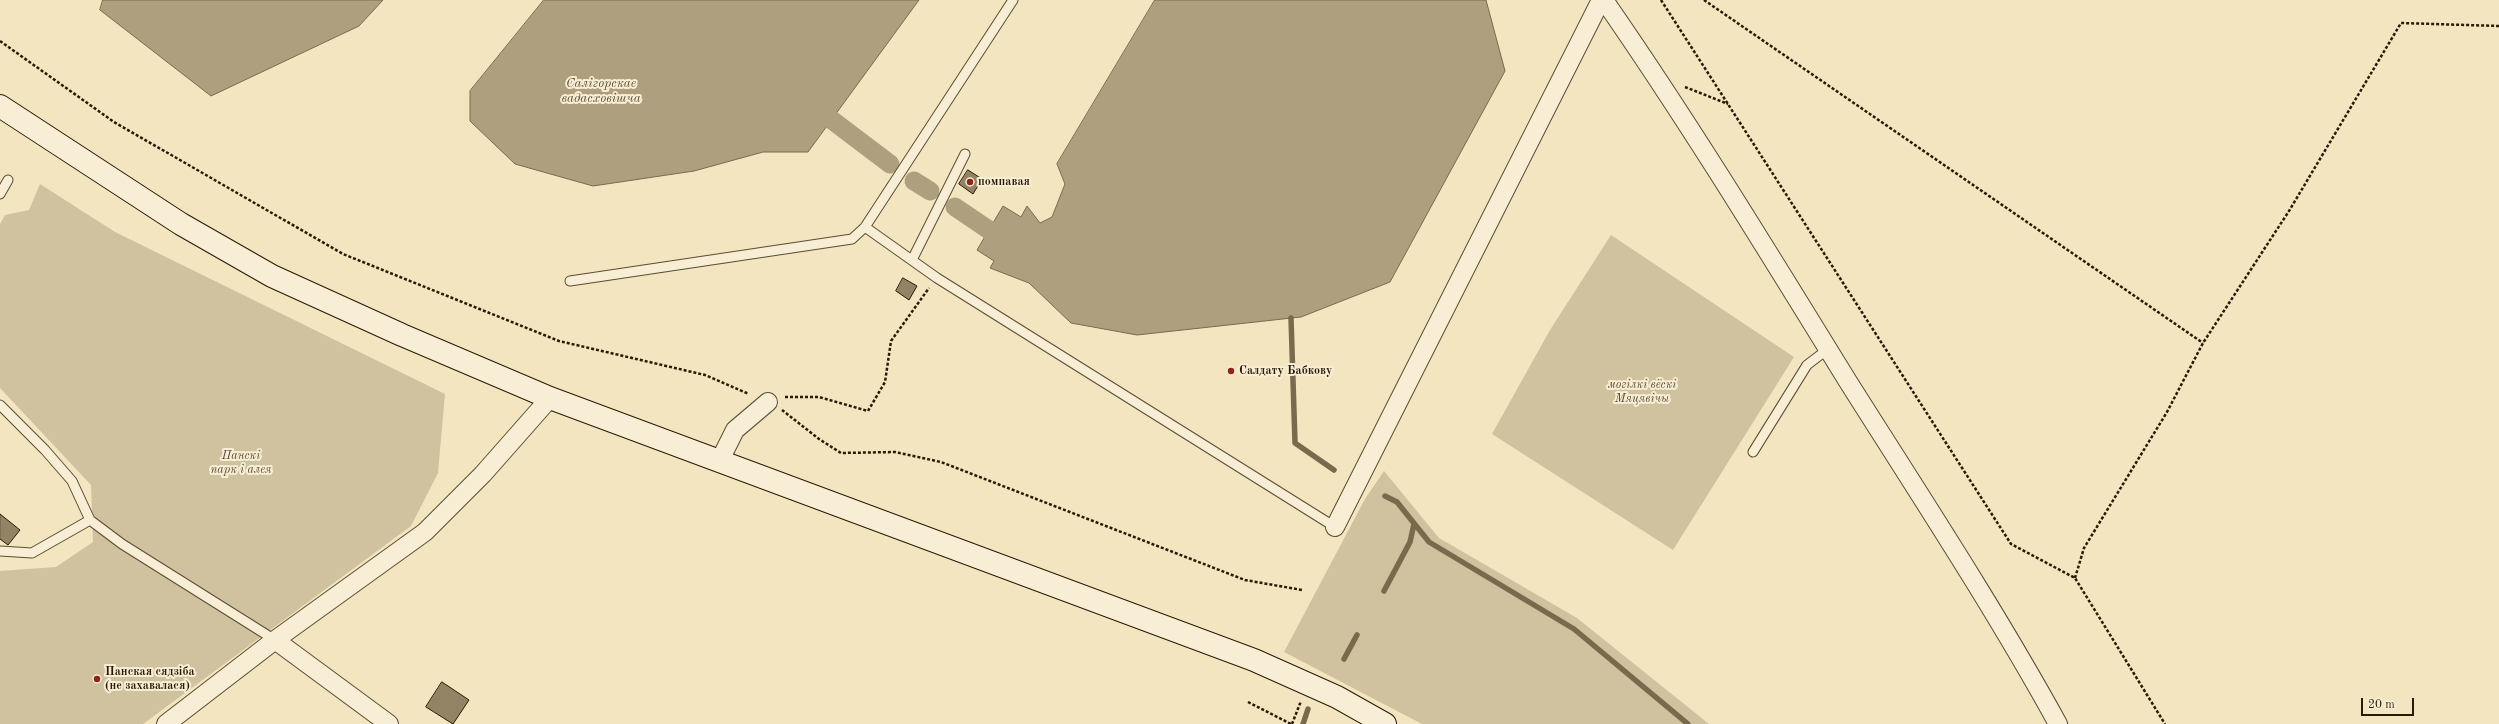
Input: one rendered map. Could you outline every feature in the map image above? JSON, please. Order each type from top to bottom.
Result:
[{"type":"main road","points":[[0,106],[181,224],[272,276],[550,398],[1254,660],[1336,697],[1385,724]]},
{"type":"street","points":[[1334,527],[1601,0]]},
{"type":"street","points":[[1604,0],[1656,75],[2022,658],[2058,724]]},
{"type":"street","points":[[166,724],[275,640],[425,532],[484,474],[550,398]]},
{"type":"street","points":[[719,462],[736,430],[768,402]]},
{"type":"street","points":[[275,640],[389,724]]},
{"type":"lane","points":[[570,281],[852,239],[865,226],[1013,0]]},
{"type":"lane","points":[[912,260],[965,154]]},
{"type":"lane","points":[[0,194],[8,180]]},
{"type":"lane","points":[[865,226],[936,278],[1334,527]]},
{"type":"lane","points":[[1753,452],[1807,365],[1828,349]]},
{"type":"lane","points":[[0,405],[45,450],[72,481],[90,520],[122,544],[275,640]]},
{"type":"lane","points":[[0,551],[32,553],[90,520]]},
{"type":"path","points":[[1661,0],[2011,544],[2075,578],[2165,724]]},
{"type":"path","points":[[1704,0],[2203,343]]},
{"type":"path","points":[[2075,578],[2084,548],[2167,412],[2203,343],[2289,211],[2401,23],[2499,26]]},
{"type":"path","points":[[0,41],[114,122],[343,254],[559,341],[705,376],[768,402],[786,413],[819,439],[841,453],[895,452],[941,462],[1245,580],[1302,590]]},
{"type":"path","points":[[1656,75],[1729,104]]},
{"type":"path","points":[[768,402],[779,397],[818,397],[868,411],[885,382],[891,341],[936,278]]},
{"type":"path","points":[[1248,702],[1291,724],[1297,709]]},
{"type":"green space","name":"Панскі парк і алея","points":[[40,184],[115,232],[445,394],[438,473],[411,526],[143,724],[0,724],[0,571],[56,567],[93,542],[91,485],[0,388],[0,224],[5,215],[29,210]]},
{"type":"green space","name":"могілкі вёскі Мяцявічы","points":[[1611,235],[1794,357],[1673,550],[1492,434],[1550,330]]},
{"type":"green space","points":[[1384,471],[1439,538],[1577,618],[1709,724],[1422,724],[1284,652],[1365,499]]},
{"type":"water","points":[[103,0],[383,0],[359,26],[211,96],[100,10]]},
{"type":"water","name":"Салігорскае вадасховішча","points":[[544,0],[919,0],[808,152],[763,152],[694,171],[593,186],[515,164],[470,121],[470,91]]},
{"type":"water","points":[[1155,0],[1486,0],[1505,71],[1390,282],[1301,317],[1137,335],[1071,323],[1029,283],[990,268],[994,261],[977,250],[1003,206],[1021,217],[1027,206],[1040,223],[1052,217],[1065,184],[1057,164]]},
{"type":"building","name":"помпавая","points":[[968,170],[982,179],[973,194],[959,184]]},
{"type":"building","points":[[903,278],[917,286],[909,300],[896,291]]},
{"type":"building","points":[[0,514],[20,530],[8,545],[0,539]]},
{"type":"building","points":[[442,682],[469,700],[453,724],[426,707]]},
{"type":"waterway","points":[[812,105],[890,164]]},
{"type":"waterway","points":[[914,181],[930,191]]},
{"type":"waterway","points":[[955,207],[989,230]]},
{"type":"waterway","points":[[1291,318],[1295,443],[1334,470]]},
{"type":"waterway","points":[[1385,496],[1397,502],[1429,542],[1574,629],[1688,724]]},
{"type":"waterway","points":[[1384,591],[1410,542],[1414,524]]},
{"type":"waterway","points":[[1344,659],[1357,635]]},
{"type":"waterway","points":[[1303,724],[1308,709]]},
{"type":"place","name":"помпавая","points":[[970,182]]},
{"type":"place","name":"Салдату Бабкову","points":[[1231,371]]},
{"type":"place","name":"Панская сядзіба (не захавалася)","points":[[97,679]]}]
